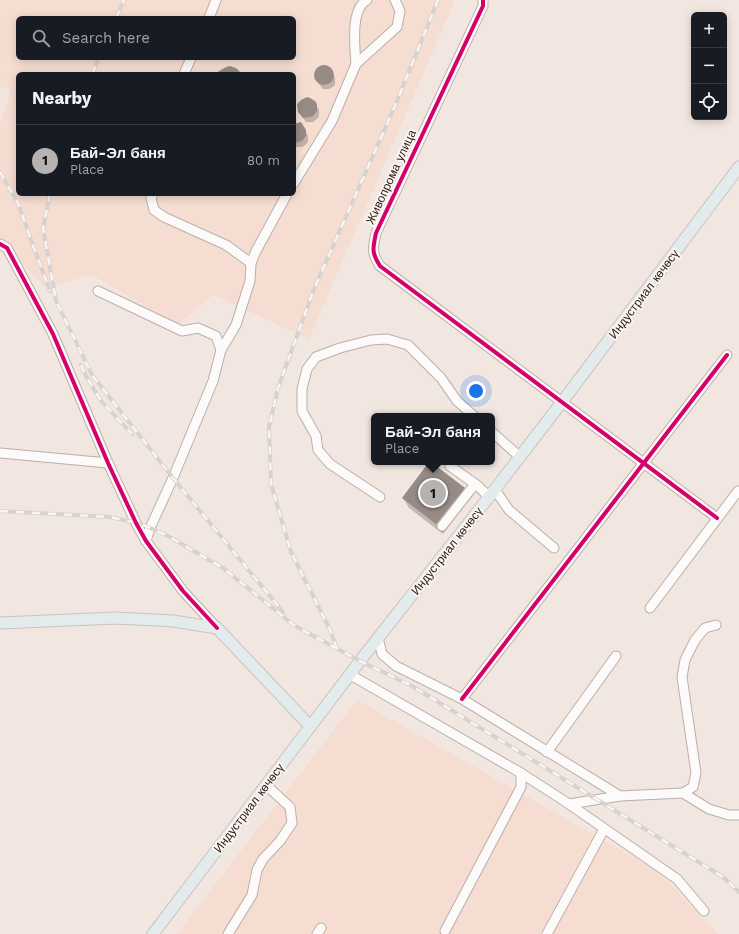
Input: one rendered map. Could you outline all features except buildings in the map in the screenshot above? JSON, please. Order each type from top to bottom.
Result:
[{"type":"main road","name":"Индустриал көчөсү","points":[[153,934],[349,674],[520,457],[739,168]]},
{"type":"main road","points":[[0,623],[116,618],[173,621],[217,628],[310,726]]},
{"type":"street","points":[[209,16],[216,0]]},
{"type":"street","points":[[296,180],[332,120],[356,64],[355,24],[359,9],[365,1],[368,0]]},
{"type":"street","points":[[356,64],[397,27],[400,11],[395,0]]},
{"type":"street","name":"Живопрома улица","points":[[484,0],[483,6],[376,232],[373,246],[374,257],[380,266],[717,518]]},
{"type":"street","points":[[185,72],[190,60]]},
{"type":"street","points":[[152,196],[151,198],[154,210],[164,217],[226,246],[251,263]]},
{"type":"street","points":[[146,541],[150,528],[173,478],[213,380],[221,350],[236,325],[250,281],[251,263],[286,196]]},
{"type":"street","points":[[0,244],[7,248],[53,334],[108,463],[146,541],[183,591],[217,628]]},
{"type":"street","points":[[98,291],[182,331],[198,328],[216,336],[221,350]]},
{"type":"street","points":[[380,497],[330,464],[318,450],[316,436],[302,411],[302,389],[307,369],[316,357],[340,348],[371,340],[387,339],[408,345],[441,378],[457,401],[471,413]]},
{"type":"street","points":[[462,699],[727,356]]},
{"type":"street","points":[[495,435],[520,457]]},
{"type":"street","points":[[0,453],[108,463]]},
{"type":"street","points":[[450,466],[475,484],[492,493],[509,510],[554,548]]},
{"type":"street","points":[[442,526],[475,484]]},
{"type":"street","points":[[650,608],[739,491]]},
{"type":"street","points":[[683,794],[693,787],[696,773],[682,677],[685,660],[695,640],[705,628],[716,625]]},
{"type":"street","points":[[378,638],[382,654],[396,666],[462,699],[620,796]]},
{"type":"street","points":[[547,752],[616,656]]},
{"type":"street","points":[[349,674],[521,773],[569,804],[677,879],[704,911]]},
{"type":"street","points":[[445,931],[521,787],[521,773]]},
{"type":"street","points":[[228,934],[252,895],[257,870],[260,864],[280,841],[292,823],[290,808],[266,785]]},
{"type":"street","points":[[569,804],[620,796],[683,794],[709,809],[729,815],[739,814]]},
{"type":"street","points":[[547,934],[604,829]]},
{"type":"shaded area","points":[[0,0],[455,0],[309,339],[213,295],[177,325],[92,275],[45,287],[0,241],[0,123],[11,91],[0,86]]},
{"type":"shaded area","points":[[357,700],[656,870],[718,934],[177,934]]},
{"type":"railway","points":[[117,16],[124,0]]},
{"type":"railway","points":[[337,649],[331,632],[291,552],[271,484],[269,427],[278,388],[314,289],[395,106],[438,0]]},
{"type":"railway","points":[[93,72],[98,60]]},
{"type":"railway","points":[[0,172],[18,203],[50,291]]},
{"type":"railway","points":[[50,196],[43,228],[56,301],[92,375],[173,478],[283,612]]},
{"type":"railway","points":[[81,365],[101,401],[132,434]]},
{"type":"railway","points":[[0,511],[109,517],[139,523],[168,536],[223,568],[295,626],[360,661],[412,686],[723,877],[739,892]]},
{"type":"cycle path","points":[[483,0],[483,6],[376,233],[374,246],[375,257],[380,266],[717,518]]},
{"type":"cycle path","points":[[0,244],[7,248],[53,334],[108,463],[146,541],[183,591],[217,628]]},
{"type":"cycle path","points":[[462,699],[727,355]]},
{"type":"place","name":"Бай-Эл баня","points":[[433,493]]}]
